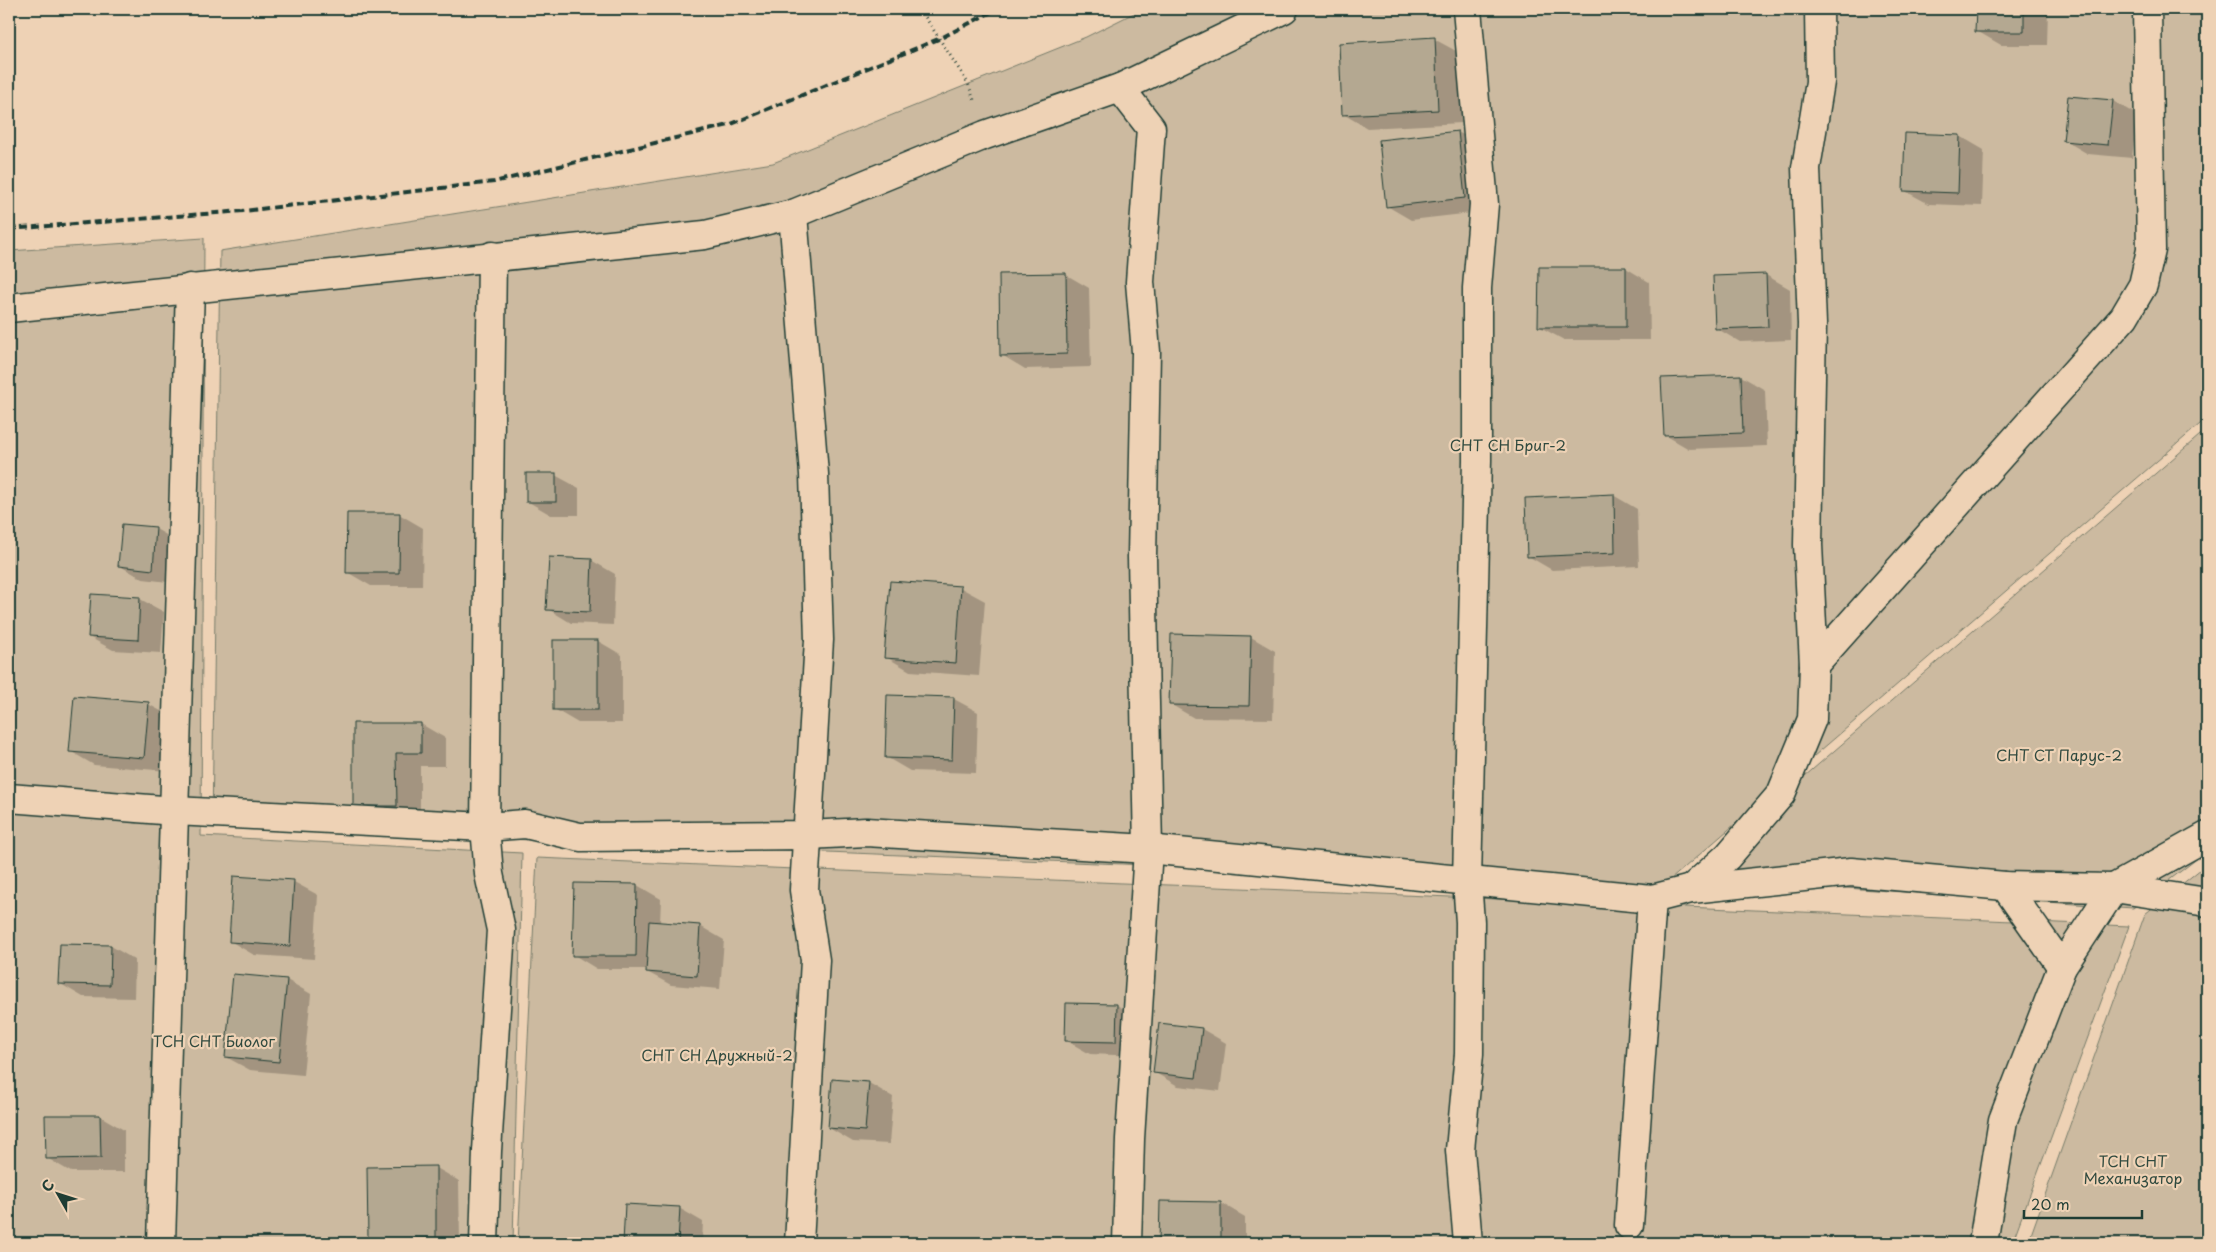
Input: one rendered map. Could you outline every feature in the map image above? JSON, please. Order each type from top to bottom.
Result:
[{"type":"street","points":[[9,308],[705,235],[793,214],[986,135],[1120,88],[1284,9]]},
{"type":"street","points":[[1467,9],[1484,204],[1477,288],[1477,460],[1467,881],[1470,922],[1469,1054],[1460,1150],[1468,1243]]},
{"type":"street","points":[[1691,890],[1728,856],[1780,794],[1812,720],[1814,665],[1808,545],[1812,324],[1806,168],[1820,82],[1819,9]]},
{"type":"street","points":[[1814,665],[2124,317],[2143,285],[2151,250],[2147,9]]},
{"type":"street","points":[[1120,88],[1151,128],[1140,282],[1146,352],[1142,557],[1148,849],[1130,1139],[1127,1243]]},
{"type":"street","points":[[793,214],[814,474],[819,640],[804,890],[816,960],[799,1243]]},
{"type":"street","points":[[484,1243],[486,1151],[501,930],[489,874],[485,827],[492,256]]},
{"type":"street","points":[[161,1243],[190,288]]},
{"type":"street","points":[[9,798],[175,811],[485,827],[525,824],[580,837],[808,835],[866,832],[1148,849],[1652,899],[1691,890],[1851,872],[2005,886],[2114,888],[2207,902]]},
{"type":"street","points":[[1983,1243],[2003,1120],[2062,967],[2114,888],[2207,836]]},
{"type":"street","points":[[2005,886],[2062,967]]},
{"type":"street","points":[[1629,1225],[1652,899]]},
{"type":"path","points":[[920,9],[968,83],[986,135]]},
{"type":"green space","name":"СНТ СН Бриг-2","points":[[1142,9],[2207,9],[2207,418],[1663,886],[212,827],[220,251],[773,163],[1086,37]]},
{"type":"green space","name":"ТСН СНТ Биолог","points":[[204,238],[201,836],[522,853],[513,1243],[9,1243],[9,251]]},
{"type":"green space","name":"СНТ СТ Парус-2","points":[[2207,429],[2207,851],[2133,908],[1688,877]]},
{"type":"green space","name":"СНТ СН Дружный-2","points":[[537,858],[2129,926],[2012,1243],[518,1243]]},
{"type":"green space","name":"ТСН СНТ Механизатор","points":[[2207,864],[2207,1243],[2028,1243],[2145,914]]},
{"type":"building","points":[[1976,9],[2024,9],[2024,32],[1975,32]]},
{"type":"building","points":[[1435,37],[1438,110],[1342,115],[1339,43]]},
{"type":"building","points":[[2068,96],[2113,100],[2108,145],[2063,141]]},
{"type":"building","points":[[1458,131],[1465,198],[1386,207],[1379,140]]},
{"type":"building","points":[[1905,133],[1960,135],[1958,193],[1903,191]]},
{"type":"building","points":[[1539,267],[1626,267],[1626,327],[1538,327]]},
{"type":"building","points":[[1066,273],[1067,354],[1000,356],[999,274]]},
{"type":"building","points":[[1766,274],[1768,327],[1715,329],[1713,276]]},
{"type":"building","points":[[1741,375],[1743,433],[1664,436],[1661,378]]},
{"type":"building","points":[[526,473],[556,473],[556,502],[526,502]]},
{"type":"building","points":[[1614,494],[1615,553],[1527,557],[1525,498]]},
{"type":"building","points":[[347,513],[400,513],[399,573],[346,573]]},
{"type":"building","points":[[122,524],[156,527],[153,570],[118,566]]},
{"type":"building","points":[[549,557],[592,559],[590,612],[546,610]]},
{"type":"building","points":[[890,581],[961,586],[956,663],[884,658]]},
{"type":"building","points":[[91,594],[140,597],[138,640],[88,637]]},
{"type":"building","points":[[1171,634],[1251,636],[1249,706],[1169,705]]},
{"type":"building","points":[[553,640],[598,640],[598,710],[553,710]]},
{"type":"building","points":[[887,695],[954,697],[952,760],[885,758]]},
{"type":"building","points":[[74,696],[149,702],[144,758],[69,752]]},
{"type":"building","points":[[353,723],[421,723],[421,753],[396,753],[397,806],[353,806]]},
{"type":"building","points":[[233,876],[294,880],[290,946],[229,942]]},
{"type":"building","points":[[574,883],[637,884],[636,956],[572,956]]},
{"type":"building","points":[[649,921],[700,925],[697,976],[646,972]]},
{"type":"building","points":[[60,944],[111,945],[110,985],[58,984]]},
{"type":"building","points":[[233,974],[287,979],[279,1062],[225,1057]]},
{"type":"building","points":[[1066,1003],[1117,1004],[1116,1042],[1065,1041]]},
{"type":"building","points":[[1159,1023],[1202,1028],[1196,1078],[1153,1073]]},
{"type":"building","points":[[832,1079],[869,1082],[865,1131],[828,1128]]},
{"type":"building","points":[[45,1115],[100,1115],[101,1158],[46,1159]]},
{"type":"building","points":[[436,1166],[436,1238],[368,1239],[367,1167]]},
{"type":"building","points":[[1160,1201],[1221,1202],[1221,1243],[1159,1243]]},
{"type":"building","points":[[625,1204],[680,1207],[678,1243],[623,1243]]},
{"type":"railway","points":[[9,229],[243,211],[494,182],[729,125],[941,38],[997,9]]}]
